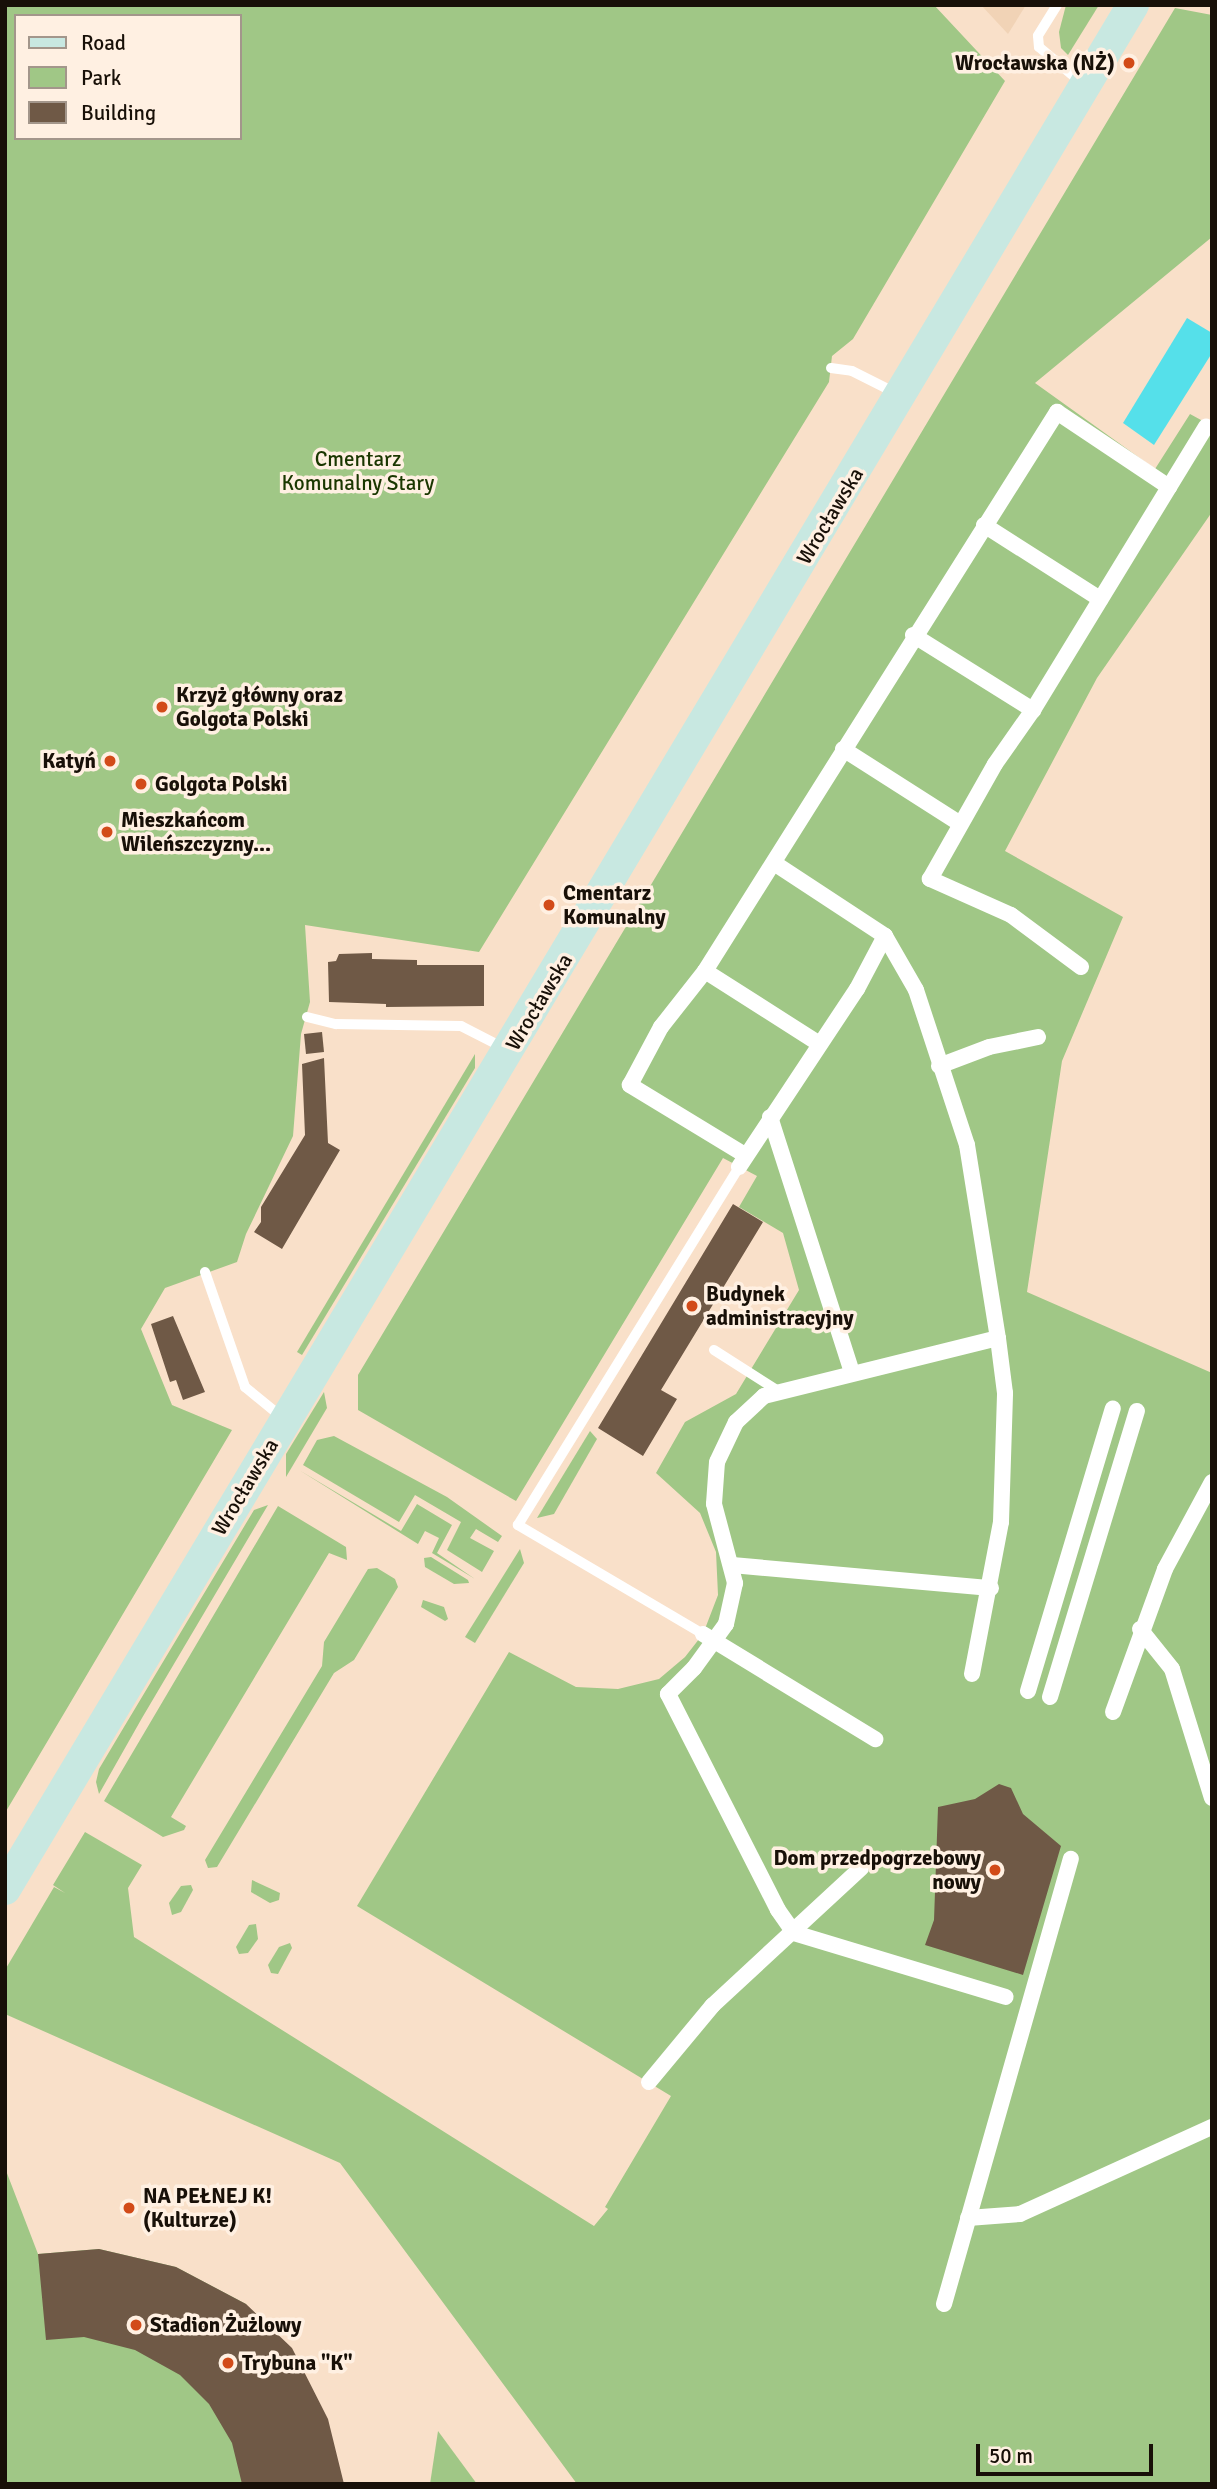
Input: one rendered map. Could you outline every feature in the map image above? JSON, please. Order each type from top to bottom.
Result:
[{"type":"main road","name":"Wrocławska","points":[[5,1889],[1133,5]]},
{"type":"street","points":[[886,936],[857,989],[818,1043],[742,1161],[630,1084],[662,1027],[705,971],[913,635],[1057,412],[1169,487]]},
{"type":"street","points":[[1081,967],[1011,915],[930,879],[959,823],[1033,710],[1206,427]]},
{"type":"street","points":[[984,525],[1100,599]]},
{"type":"street","points":[[913,635],[1033,710]]},
{"type":"street","points":[[843,749],[959,823]]},
{"type":"street","points":[[774,863],[886,936],[916,990],[967,1145],[1005,1393],[1004,1465],[990,1588],[972,1674]]},
{"type":"street","points":[[705,971],[818,1043]]},
{"type":"street","points":[[939,1066],[989,1047],[1038,1037]]},
{"type":"street","points":[[770,1116],[852,1373]]},
{"type":"street","points":[[998,1338],[764,1396],[736,1422],[717,1462],[714,1504],[735,1583],[712,1631],[668,1694],[778,1910],[794,1933],[1006,1997]]},
{"type":"street","points":[[1028,1691],[1113,1408]]},
{"type":"street","points":[[1050,1697],[1137,1411]]},
{"type":"street","points":[[1113,1712],[1140,1629],[1206,1508],[1212,1482]]},
{"type":"street","points":[[732,1565],[990,1588]]},
{"type":"street","points":[[1140,1629],[1172,1670],[1212,1798]]},
{"type":"street","points":[[712,1631],[875,1739]]},
{"type":"street","points":[[944,2304],[1070,1859]]},
{"type":"street","points":[[649,2082],[712,2006],[794,1933],[861,1868]]},
{"type":"street","points":[[968,2218],[1020,2214],[1212,2127]]},
{"type":"lane","points":[[1057,5],[1038,36],[1039,47],[1086,86]]},
{"type":"lane","points":[[831,368],[852,371],[901,396]]},
{"type":"lane","points":[[307,1017],[336,1024],[461,1026],[509,1051]]},
{"type":"lane","points":[[712,1631],[518,1525],[742,1161]]},
{"type":"lane","points":[[205,1272],[245,1387],[286,1421]]},
{"type":"lane","points":[[714,1350],[780,1392]]},
{"type":"shaded area","points":[[981,5],[1026,5],[1008,34]]},
{"type":"green space","name":"Cmentarz Komunalny Stary","points":[[5,5],[934,5],[1005,81],[853,339],[832,356],[829,382],[479,952],[305,925],[310,1002],[301,1034],[293,1136],[246,1234],[237,1262],[165,1288],[141,1329],[172,1405],[232,1430],[5,1813]]},
{"type":"green space","points":[[1066,5],[1099,5],[1068,55],[1061,48],[1059,32]]},
{"type":"green space","points":[[1175,8],[1212,15],[1212,237],[1035,383],[1155,469],[1190,414],[1212,426],[1212,512],[1097,678],[1005,851],[1123,917],[1062,1061],[1027,1292],[1212,1373],[1212,2484],[577,2484],[340,2163],[5,2014],[5,1970],[54,1887],[65,1893],[53,1885],[85,1832],[142,1865],[128,1888],[134,1937],[594,2226],[608,2209],[605,2207],[671,2096],[357,1906],[509,1652],[576,1687],[618,1689],[659,1679],[685,1657],[703,1634],[718,1595],[716,1552],[700,1513],[656,1473],[685,1422],[736,1394],[799,1290],[783,1233],[739,1207],[757,1176],[723,1158],[516,1501],[358,1410],[358,1375]]},
{"type":"green space","points":[[475,1054],[475,1068],[302,1355],[297,1352]]},
{"type":"green space","points":[[324,1392],[327,1408],[286,1477],[286,1454]]},
{"type":"green space","points":[[590,1431],[597,1439],[554,1514],[537,1518]]},
{"type":"green space","points":[[334,1436],[447,1497],[502,1536],[498,1542],[476,1529],[470,1538],[494,1551],[482,1572],[447,1550],[461,1522],[415,1495],[399,1522],[303,1465],[317,1440]]},
{"type":"green space","points":[[299,1470],[401,1531],[417,1504],[452,1525],[437,1553],[475,1579],[432,1553],[439,1538],[425,1531],[418,1544]]},
{"type":"green space","points":[[268,1505],[99,1794],[96,1782],[99,1769],[254,1510]]},
{"type":"green space","points":[[278,1506],[346,1547],[347,1560],[329,1553],[171,1817],[186,1826],[184,1830],[163,1837],[104,1801]]},
{"type":"green space","points":[[520,1549],[524,1563],[475,1643],[465,1637]]},
{"type":"green space","points":[[431,1557],[469,1583],[454,1584],[425,1567],[424,1558]]},
{"type":"green space","points":[[377,1568],[395,1579],[398,1587],[354,1660],[334,1673],[217,1867],[208,1868],[205,1860],[322,1666],[324,1642],[368,1569]]},
{"type":"green space","points":[[423,1600],[444,1607],[448,1619],[445,1621],[421,1607]]},
{"type":"green space","points":[[252,1880],[280,1893],[279,1900],[270,1903],[251,1892]]},
{"type":"green space","points":[[191,1885],[193,1890],[181,1912],[172,1915],[169,1903],[181,1886]]},
{"type":"green space","points":[[256,1924],[258,1939],[248,1953],[239,1954],[236,1947],[249,1925]]},
{"type":"green space","points":[[290,1943],[292,1948],[278,1974],[271,1973],[268,1965],[279,1947]]},
{"type":"green space","name":"Stadion Żużlowy","points":[[5,2168],[38,2254],[99,2249],[176,2267],[246,2304],[343,2484],[5,2484]]},
{"type":"green space","points":[[438,2431],[477,2484],[430,2484]]},
{"type":"water","points":[[1187,318],[1212,333],[1212,353],[1154,445],[1123,423]]},
{"type":"building","points":[[372,953],[372,959],[417,960],[417,965],[484,965],[484,1006],[386,1007],[386,1004],[329,1002],[328,962],[336,961],[339,954]]},
{"type":"building","points":[[322,1032],[324,1052],[306,1054],[304,1034]]},
{"type":"building","points":[[324,1058],[328,1143],[340,1150],[282,1249],[254,1232],[261,1222],[261,1207],[305,1135],[302,1064]]},
{"type":"building","name":"Budynek administracyjny","points":[[733,1204],[763,1222],[661,1390],[677,1399],[643,1456],[598,1428]]},
{"type":"building","points":[[173,1316],[205,1392],[183,1400],[176,1380],[170,1382],[151,1324]]},
{"type":"building","name":"Dom przedpogrzebowy nowy","points":[[999,1784],[1011,1788],[1023,1814],[1061,1846],[1023,1975],[925,1945],[934,1920],[938,1807],[975,1799]]},
{"type":"building","name":"Trybuna \"K\"","points":[[99,2249],[176,2267],[246,2304],[292,2348],[328,2419],[344,2484],[242,2484],[232,2443],[209,2404],[180,2375],[135,2350],[84,2337],[46,2340],[38,2254]]},
{"type":"place","name":"Wrocławska (NŻ)","points":[[1129,63]]},
{"type":"place","name":"Krzyż główny oraz Golgota Polski","points":[[162,707]]},
{"type":"place","name":"Katyń","points":[[110,761]]},
{"type":"place","name":"Golgota Polski","points":[[141,784]]},
{"type":"place","name":"Mieszkańcom Wileńszczyzny...","points":[[107,832]]},
{"type":"place","name":"Cmentarz Komunalny","points":[[549,905]]},
{"type":"place","name":"Budynek administracyjny","points":[[692,1306]]},
{"type":"place","name":"Dom przedpogrzebowy nowy","points":[[995,1870]]},
{"type":"place","name":"NA PEŁNEJ K! (Kulturze)","points":[[129,2208]]},
{"type":"place","name":"Stadion Żużlowy","points":[[136,2325]]},
{"type":"place","name":"Trybuna \"K\"","points":[[228,2363]]}]
